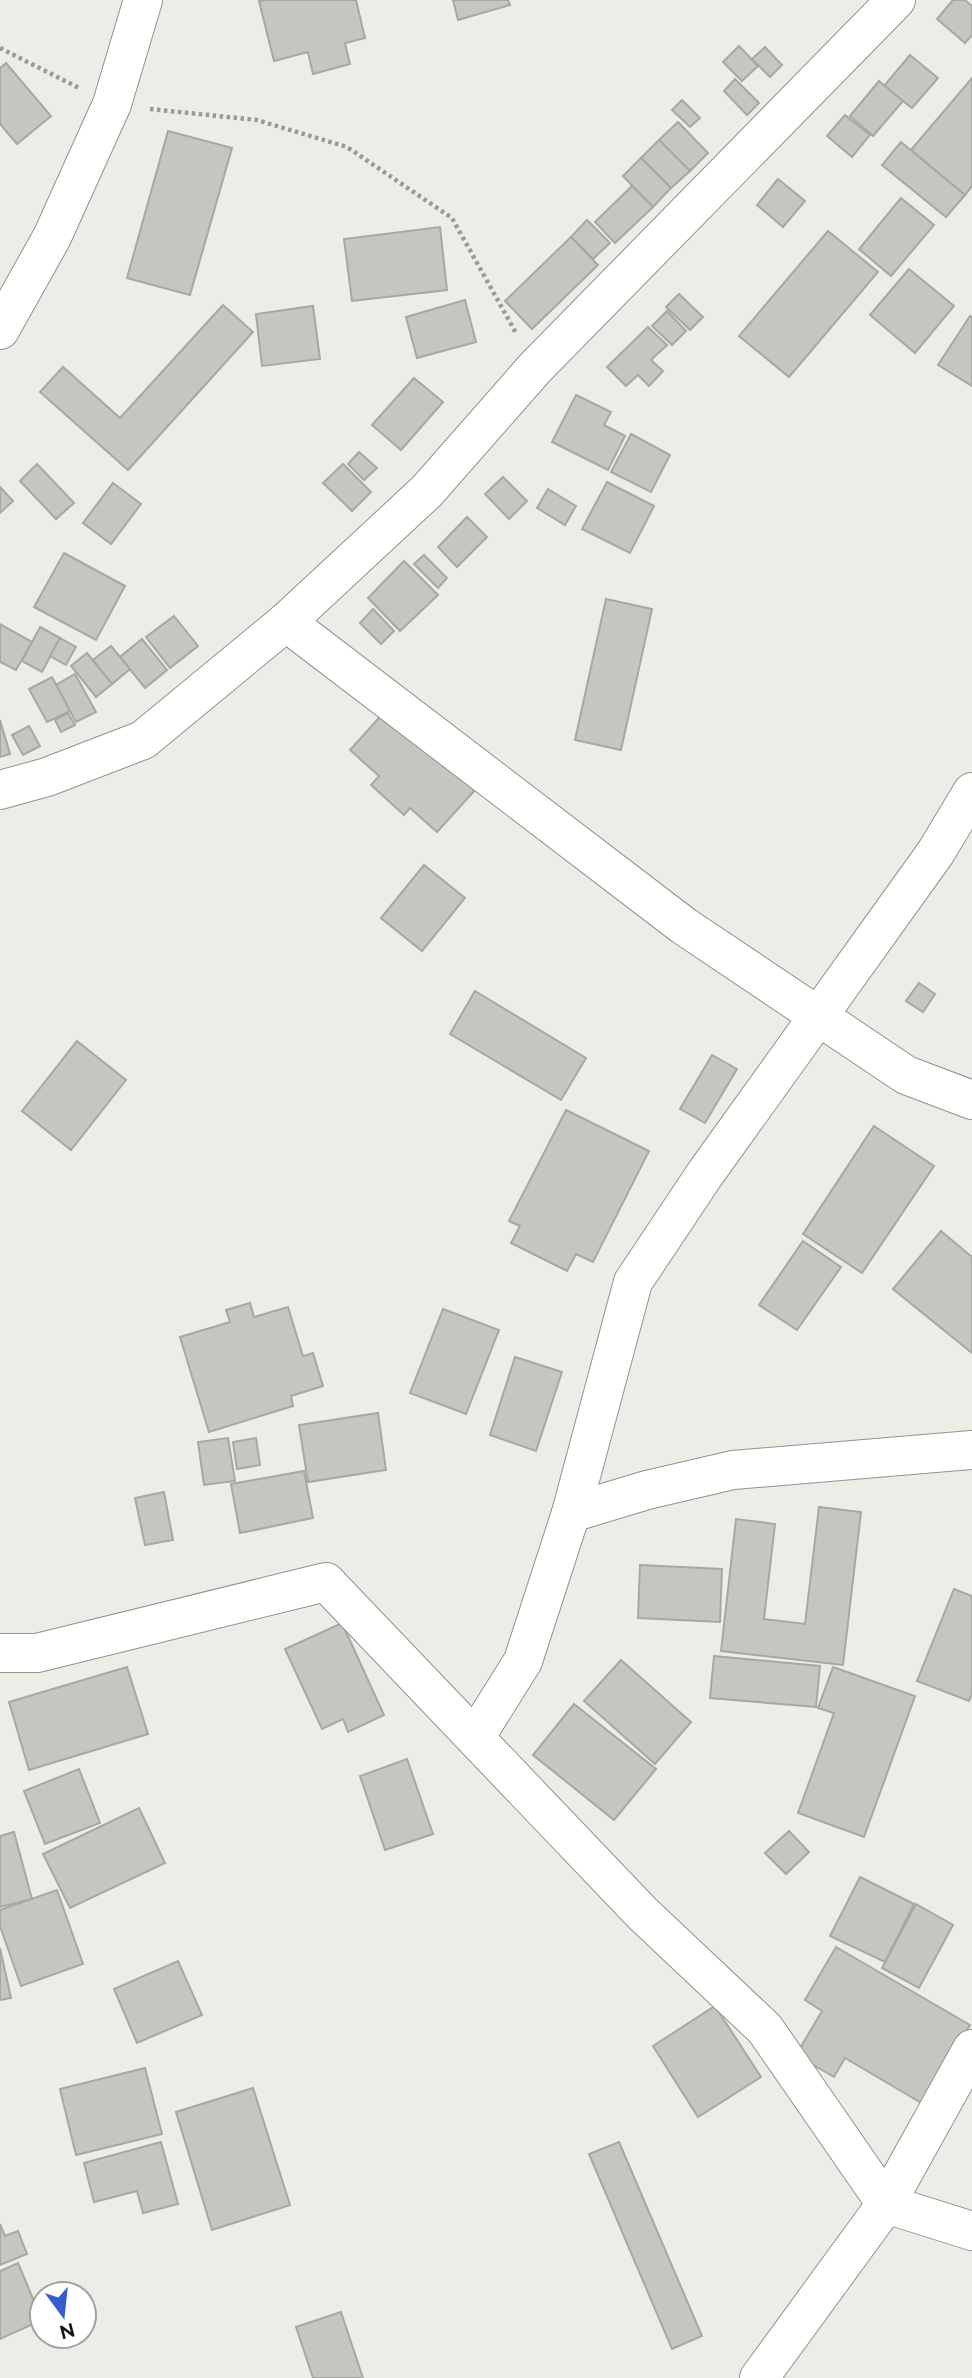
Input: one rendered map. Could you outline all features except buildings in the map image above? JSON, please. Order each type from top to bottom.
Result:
[{"type":"street","points":[[0,330],[52,237],[112,104],[143,0]]},
{"type":"street","points":[[0,790],[47,777],[143,740],[286,622],[427,491],[535,368],[897,0]]},
{"type":"street","points":[[286,622],[684,926],[906,1075],[972,1100]]},
{"type":"street","points":[[476,1737],[523,1661],[571,1513],[633,1282],[705,1174],[936,852],[972,792]]},
{"type":"street","points":[[571,1513],[647,1490],[733,1470],[972,1450]]},
{"type":"street","points":[[0,1653],[37,1653],[326,1582],[642,1913],[765,2029],[886,2204],[972,2231]]},
{"type":"street","points":[[758,2378],[886,2204],[972,2049]]},
{"type":"path","points":[[0,48],[112,104],[257,120],[347,147],[452,218],[535,368]]}]
